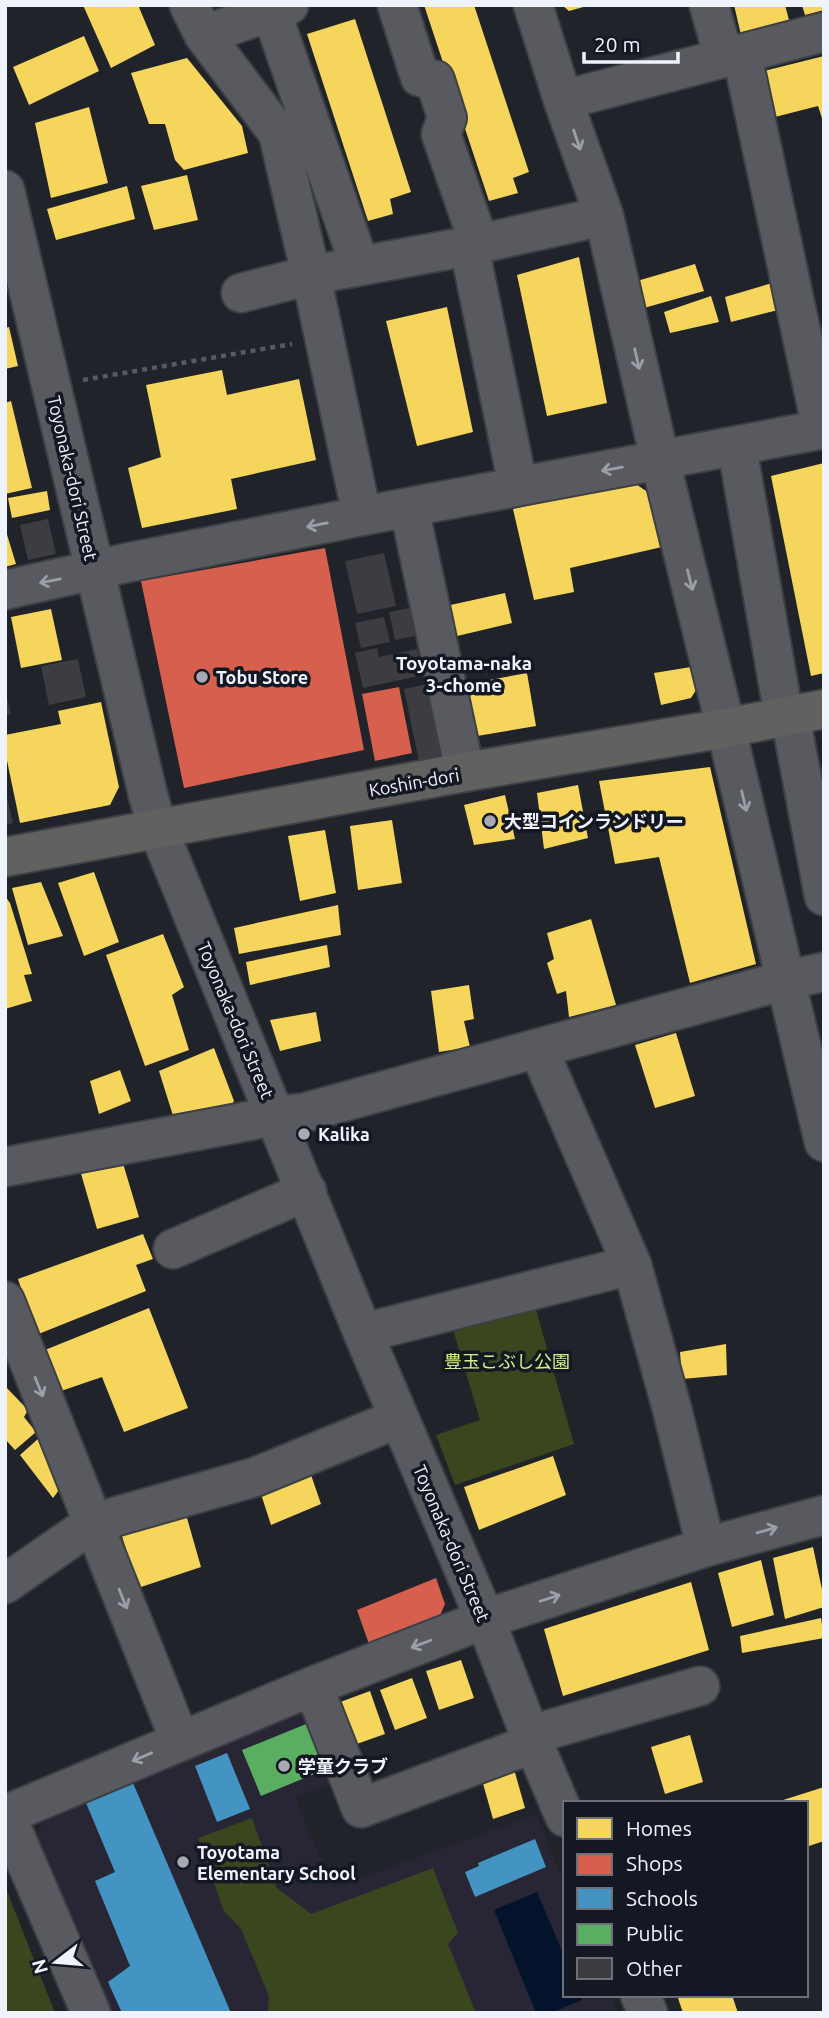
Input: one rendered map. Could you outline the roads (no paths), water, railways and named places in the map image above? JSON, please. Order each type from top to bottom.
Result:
[{"type":"main road","name":"Koshin-dori","points":[[5,857],[465,772],[800,714]]},
{"type":"street","points":[[397,5],[420,77],[435,80],[447,118],[441,134],[474,244],[518,486]]},
{"type":"street","points":[[533,5],[604,216],[824,1142]]},
{"type":"street","points":[[5,590],[362,516],[823,429],[733,57],[709,5]]},
{"type":"street","points":[[360,266],[280,8],[196,20],[278,134],[362,516]]},
{"type":"street","points":[[563,100],[824,32]]},
{"type":"street","name":"Toyonaka-dori Street","points":[[5,190],[94,571],[158,829],[363,1333],[485,1619],[563,1812]]},
{"type":"street","points":[[241,293],[311,275],[604,216]]},
{"type":"street","points":[[737,447],[800,714],[824,896]]},
{"type":"street","points":[[409,507],[465,772]]},
{"type":"street","points":[[5,1167],[303,1113],[786,979],[824,972]]},
{"type":"street","points":[[538,1048],[632,1265],[672,1409],[706,1548]]},
{"type":"street","points":[[173,1249],[307,1191]]},
{"type":"street","points":[[363,1333],[632,1265]]},
{"type":"street","points":[[5,1301],[14,1353],[93,1523],[180,1741]]},
{"type":"street","points":[[5,1584],[93,1523],[255,1477],[399,1418]]},
{"type":"street","points":[[91,2013],[6,1815],[313,1686],[485,1619],[706,1548],[824,1515]]},
{"type":"street","points":[[313,1686],[361,1808],[532,1739],[700,1686]]},
{"type":"street","points":[[641,1997],[648,2013]]},
{"type":"water","points":[[537,1892],[563,1953],[563,1997],[581,1997],[582,2000],[551,2013],[536,2013],[494,1910]]},
{"type":"place","name":"Tobu Store","points":[[202,677]]},
{"type":"place","name":"大型コインランドリー","points":[[490,821]]},
{"type":"place","name":"Kalika","points":[[304,1134]]},
{"type":"place","name":"学童クラブ","points":[[284,1766]]},
{"type":"place","name":"Toyotama Elementary School","points":[[183,1862]]},
{"type":"district","name":"Toyotama-naka 3-chome","points":[[464,674]]},
{"type":"park label","name":"豊玉こぶし公園","points":[[507,1361]]}]
